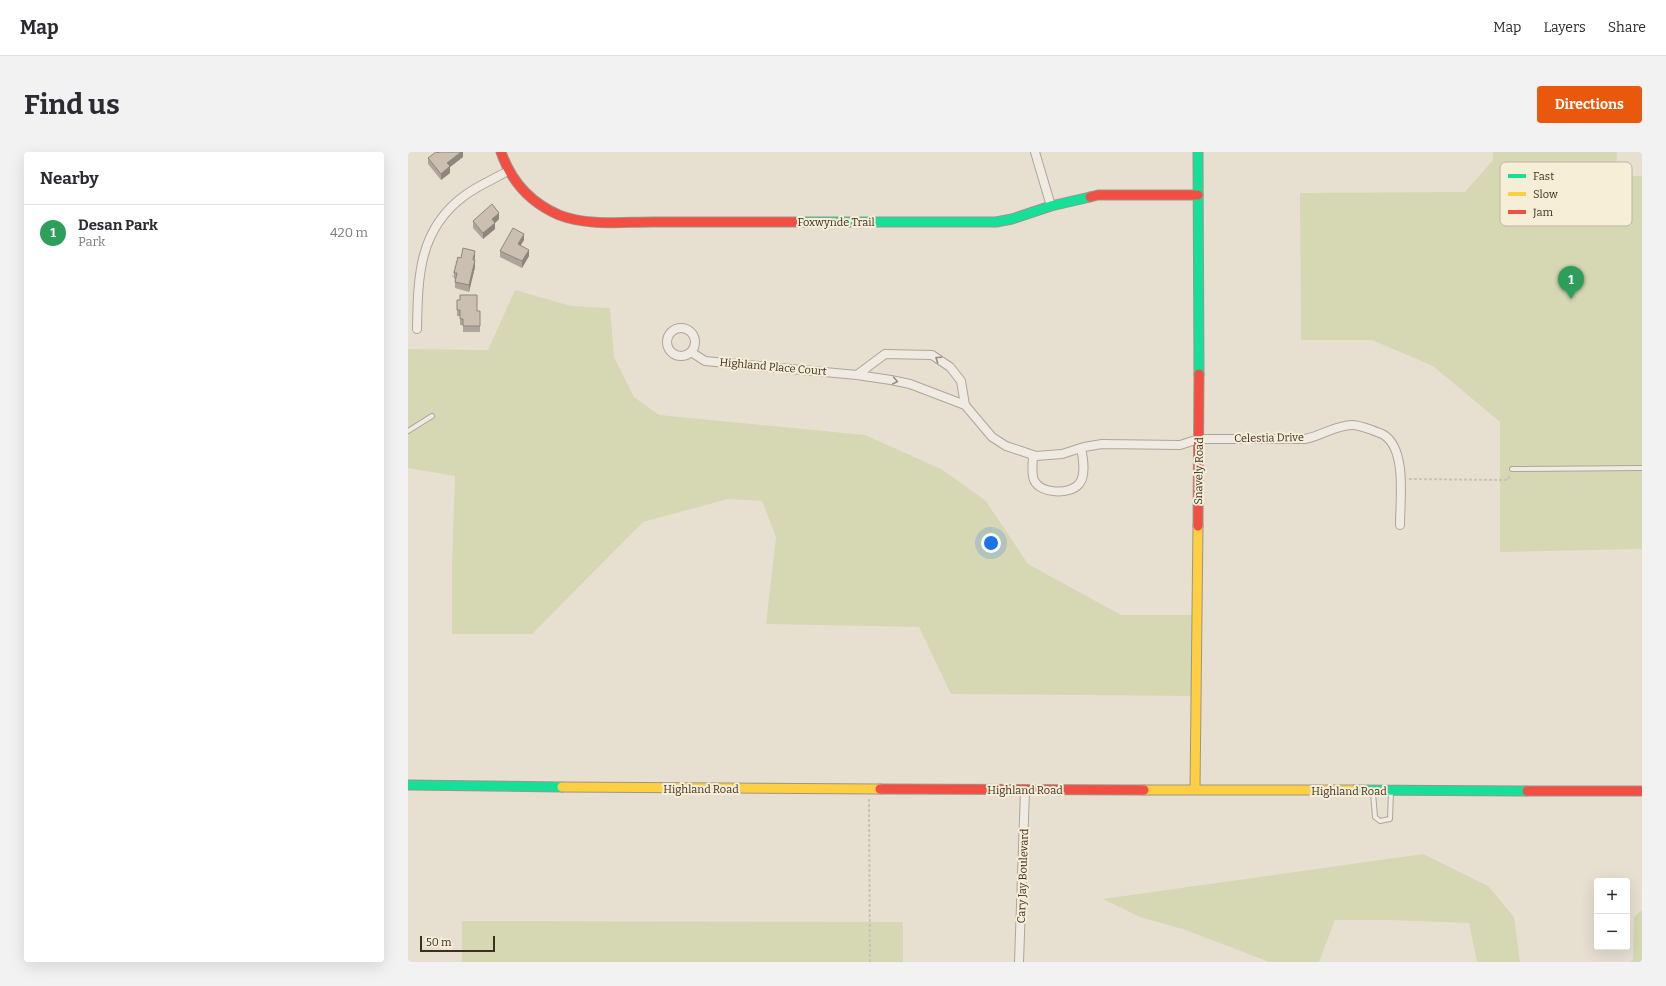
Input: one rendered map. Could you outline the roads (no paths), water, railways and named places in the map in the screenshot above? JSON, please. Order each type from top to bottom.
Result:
[{"type":"street","name":"Foxwynde Trail","points":[[502,152],[508,171],[521,189],[545,207],[561,216],[577,220],[593,221],[996,222],[1012,219],[1051,206],[1098,195],[1198,195]]},
{"type":"street","points":[[1035,152],[1051,206]]},
{"type":"street","name":"Snavely Road","points":[[1194,790],[1199,439],[1198,152]]},
{"type":"street","points":[[417,329],[417,294],[419,271],[433,232],[448,211],[463,197],[508,171]]},
{"type":"street","name":"Highland Place Court","points":[[691,352],[705,361],[857,375],[910,384],[965,405],[992,438],[1006,446],[1033,455],[1048,456],[1062,454],[1081,448],[1102,444],[1180,445],[1199,439]]},
{"type":"street","name":"Highland Place Court","points":[[857,375],[885,354],[932,355],[950,367],[961,381],[965,405]]},
{"type":"street","name":"Celestia Drive","points":[[1199,439],[1305,439],[1318,436],[1336,428],[1352,425],[1366,428],[1384,435],[1394,445],[1400,463],[1400,525]]},
{"type":"street","points":[[1033,455],[1033,475],[1035,482],[1046,490],[1068,490],[1080,484],[1083,458],[1081,448]]},
{"type":"street","name":"Highland Road","points":[[408,786],[869,790],[1642,791]]},
{"type":"street","name":"Cary Jay Boulevard","points":[[1019,962],[1025,790]]},
{"type":"lane","points":[[408,431],[432,416]]},
{"type":"lane","points":[[1512,469],[1642,468]]},
{"type":"lane","points":[[1373,791],[1374,817],[1380,821],[1390,819],[1392,791]]},
{"type":"place","name":"Desan Park","points":[[1571,299]]}]
